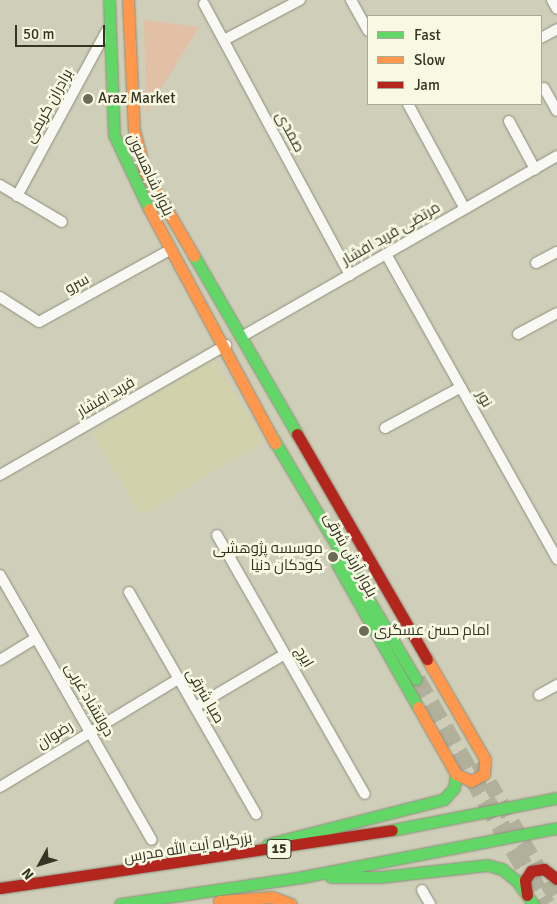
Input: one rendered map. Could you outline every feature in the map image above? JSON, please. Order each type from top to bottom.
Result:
[{"type":"main road","name":"بلوار شاهسون","points":[[109,0],[107,30],[114,135],[170,250],[226,345]]},
{"type":"main road","name":"بلوار شاهسون","points":[[128,0],[134,130],[145,172],[241,337]]},
{"type":"main road","points":[[110,71],[123,66],[130,74]]},
{"type":"main road","name":"بلوار آرش شرقی","points":[[226,345],[338,566],[456,774],[471,781],[478,779],[484,774],[485,758],[362,540],[241,337]]},
{"type":"main road","points":[[271,435],[416,679]]},
{"type":"main road","name":"بلوار آرش شرقی","points":[[362,540],[429,676]]},
{"type":"main road","points":[[236,856],[304,832],[419,808],[444,799],[454,788],[456,774]]},
{"type":"main road","name":"بزرگراه آیت الله مدرس","points":[[0,888],[236,856],[557,798]]},
{"type":"main road","name":"15","points":[[120,904],[302,877],[557,828]]},
{"type":"main road","points":[[302,877],[380,877],[488,865],[502,869],[530,900]]},
{"type":"main road","points":[[557,865],[557,874]]},
{"type":"main road","points":[[530,900],[525,880],[531,871],[544,869],[557,879]]},
{"type":"main road","points":[[163,898],[196,902],[272,897],[291,904]]},
{"type":"street","points":[[224,40],[286,4],[300,0]]},
{"type":"street","points":[[351,0],[367,29]]},
{"type":"street","points":[[552,0],[557,9]]},
{"type":"street","name":"صمدی","points":[[204,4],[350,275]]},
{"type":"street","points":[[542,37],[557,29]]},
{"type":"street","name":"برادران کریمی","points":[[17,196],[107,30]]},
{"type":"street","points":[[544,88],[557,111]]},
{"type":"street","points":[[409,105],[465,209]]},
{"type":"street","points":[[509,121],[535,169]]},
{"type":"street","name":"مرتضی فرید افشار","points":[[241,337],[557,156]]},
{"type":"street","points":[[0,185],[62,222]]},
{"type":"street","name":"سرو","points":[[0,297],[39,322],[170,250]]},
{"type":"street","points":[[536,263],[557,252]]},
{"type":"street","name":"نور","points":[[386,254],[557,559]]},
{"type":"street","points":[[518,334],[557,313]]},
{"type":"street","name":"فرید افشار","points":[[0,475],[226,345]]},
{"type":"street","points":[[385,428],[460,387]]},
{"type":"street","name":"ایرج","points":[[217,535],[365,794]]},
{"type":"street","name":"دولتشاد غربی","points":[[0,575],[152,840]]},
{"type":"street","name":"صبا شرقی","points":[[129,592],[256,814]]},
{"type":"street","points":[[0,660],[36,638]]},
{"type":"street","points":[[195,707],[286,654]]},
{"type":"street","name":"رضوان","points":[[0,788],[178,679]]},
{"type":"street","points":[[539,695],[557,685]]},
{"type":"street","points":[[422,890],[430,904]]},
{"type":"shaded area","points":[[144,20],[199,27],[146,113]]},
{"type":"shaded area","points":[[214,359],[263,441],[141,515],[91,433]]},
{"type":"tunnel","points":[[416,679],[546,904]]},
{"type":"tunnel","points":[[478,762],[557,900]]},
{"type":"traffic: fast","points":[[109,0],[114,135],[149,209]]},
{"type":"traffic: fast","points":[[194,256],[297,434]]},
{"type":"traffic: fast","points":[[271,435],[416,679]]},
{"type":"traffic: fast","points":[[337,564],[418,707]]},
{"type":"traffic: fast","points":[[268,844],[444,799],[454,788],[456,774]]},
{"type":"traffic: fast","points":[[392,830],[557,798]]},
{"type":"traffic: fast","points":[[120,904],[302,877],[557,828]]},
{"type":"traffic: fast","points":[[331,877],[380,877],[487,865],[502,869],[517,881],[533,904]]},
{"type":"traffic: slow","points":[[128,0],[134,130],[145,172],[194,256]]},
{"type":"traffic: slow","points":[[149,209],[275,443]]},
{"type":"traffic: slow","points":[[418,707],[456,774],[471,781],[484,774],[485,759],[427,659]]},
{"type":"traffic: slow","points":[[219,901],[272,897],[291,904]]},
{"type":"traffic: jam","points":[[297,434],[427,659]]},
{"type":"traffic: jam","points":[[0,888],[392,830]]},
{"type":"traffic: jam","points":[[527,895],[525,880],[531,871],[544,869],[557,879]]},
{"type":"place","name":"Araz Market","points":[[88,99]]},
{"type":"place","name":"موسسه پژوهشی کودکان دنیا","points":[[333,557]]},
{"type":"place","name":"امام حسن عسگری","points":[[364,631]]}]
